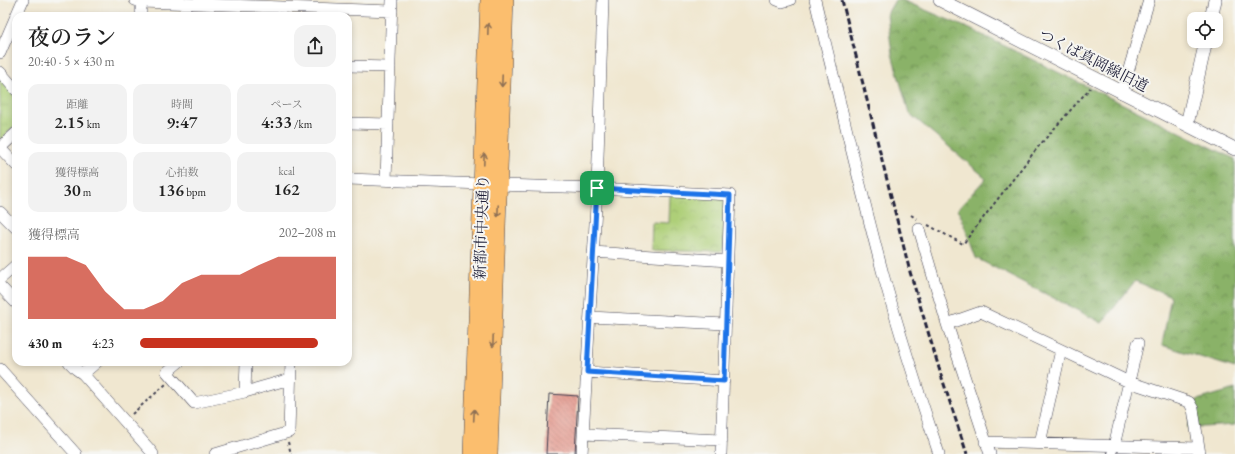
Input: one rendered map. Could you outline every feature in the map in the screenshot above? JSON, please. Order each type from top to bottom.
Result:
[{"type":"main road","name":"新都市中央通り","points":[[489,0],[491,185],[489,454]]},
{"type":"main road","name":"新都市中央通り","points":[[472,454],[505,0]]},
{"type":"street","points":[[20,12],[23,0]]},
{"type":"street","points":[[386,180],[392,0]]},
{"type":"street","points":[[582,454],[597,188],[603,0]]},
{"type":"street","points":[[777,0],[782,2],[790,0]]},
{"type":"street","points":[[815,0],[865,205],[884,275],[901,337],[939,454]]},
{"type":"street","name":"つくば真岡線旧道","points":[[940,0],[1235,149]]},
{"type":"street","points":[[1122,93],[1150,0]]},
{"type":"street","points":[[1212,12],[1215,0]]},
{"type":"street","points":[[140,12],[139,1],[200,2],[260,8],[392,12]]},
{"type":"street","points":[[0,53],[12,29]]},
{"type":"street","points":[[1187,124],[1204,48]]},
{"type":"street","points":[[352,66],[390,67]]},
{"type":"street","points":[[0,72],[12,86]]},
{"type":"street","points":[[352,123],[388,124]]},
{"type":"street","points":[[12,137],[0,148],[12,161]]},
{"type":"street","points":[[352,179],[597,188],[730,195],[721,454]]},
{"type":"street","points":[[0,212],[12,224]]},
{"type":"street","points":[[920,223],[947,324],[990,454]]},
{"type":"street","points":[[593,252],[728,261]]},
{"type":"street","points":[[0,279],[12,268]]},
{"type":"street","points":[[0,286],[12,299]]},
{"type":"street","points":[[947,324],[981,312],[1129,382],[1188,402],[1193,409],[1200,451],[1113,450],[1040,443],[985,442]]},
{"type":"street","points":[[590,317],[725,324]]},
{"type":"street","points":[[1113,450],[1138,343]]},
{"type":"street","points":[[1040,443],[1061,350]]},
{"type":"street","points":[[73,366],[83,374],[125,420],[153,454]]},
{"type":"street","points":[[83,374],[92,366]]},
{"type":"street","points":[[174,366],[167,372],[194,403],[245,392],[290,379]]},
{"type":"street","points":[[245,392],[246,366]]},
{"type":"street","points":[[215,454],[289,432],[291,366]]},
{"type":"street","points":[[0,369],[76,454]]},
{"type":"street","points":[[587,372],[724,381]]},
{"type":"street","points":[[583,434],[722,440]]},
{"type":"path","points":[[911,215],[920,223],[963,244],[1038,147],[1097,80]]},
{"type":"path","points":[[125,420],[172,378]]},
{"type":"green space","points":[[895,0],[902,0],[970,29],[1235,159],[1235,368],[1162,345],[1171,296],[1135,281],[1102,323],[976,258],[958,209],[986,178],[909,113],[892,54],[887,14]]},
{"type":"green space","points":[[0,78],[12,93],[12,129],[0,140]]},
{"type":"green space","points":[[670,195],[723,197],[726,201],[724,249],[721,252],[651,250],[652,222],[669,223]]},
{"type":"green space","points":[[1235,389],[1235,425],[1187,428],[1197,400]]},
{"type":"building","points":[[549,394],[578,396],[575,454],[546,454]]},
{"type":"railway","points":[[842,0],[910,272],[967,454]]},
{"type":"route","points":[[597,188],[730,195],[724,381],[587,372],[597,188]]}]
